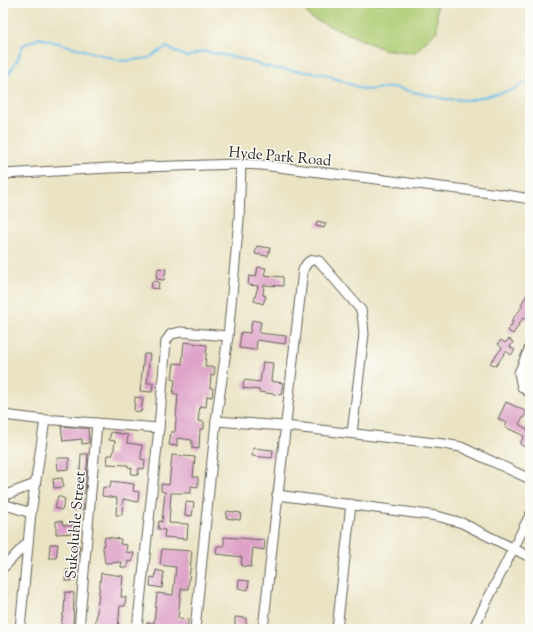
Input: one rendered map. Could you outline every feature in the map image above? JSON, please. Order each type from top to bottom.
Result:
[{"type":"street","name":"Hyde Park Road","points":[[3,174],[109,168],[241,164],[278,167],[530,199]]},
{"type":"street","points":[[195,629],[216,421],[228,336],[239,220],[241,164]]},
{"type":"street","points":[[263,629],[303,270],[306,263],[310,260],[319,262],[361,310],[364,322],[364,334],[352,433]]},
{"type":"street","points":[[137,629],[166,341],[171,334],[182,332],[228,336]]},
{"type":"street","points":[[530,347],[519,373],[522,387],[530,393]]},
{"type":"street","points":[[3,415],[45,420],[158,428]]},
{"type":"street","points":[[20,629],[31,513],[45,420]]},
{"type":"street","points":[[216,421],[352,433],[461,447],[530,479]]},
{"type":"street","name":"Sukoluhle Street","points":[[79,629],[97,423]]},
{"type":"street","points":[[3,496],[35,484]]},
{"type":"street","points":[[277,495],[437,516],[462,523],[513,547],[530,557]]},
{"type":"street","points":[[3,504],[31,513]]},
{"type":"street","points":[[336,629],[351,504]]},
{"type":"street","points":[[473,629],[530,515]]},
{"type":"street","points":[[3,568],[28,542]]},
{"type":"green space","points":[[300,3],[437,3],[437,31],[414,53],[383,49],[311,18]]},
{"type":"building","points":[[317,221],[326,223],[324,228],[316,226]]},
{"type":"building","points":[[257,246],[270,248],[268,256],[255,254]]},
{"type":"building","points":[[258,267],[266,268],[264,275],[283,277],[283,286],[264,285],[263,295],[266,296],[263,304],[254,301],[258,286],[248,285],[249,276],[256,277]]},
{"type":"building","points":[[158,268],[166,269],[164,280],[156,279]]},
{"type":"building","points":[[152,281],[159,282],[158,289],[151,288]]},
{"type":"building","points":[[530,290],[530,322],[523,318],[513,334],[508,331],[513,322],[511,321],[523,306],[521,305]]},
{"type":"building","points":[[252,320],[261,322],[259,333],[286,336],[285,344],[257,340],[256,350],[239,348],[241,332],[250,333]]},
{"type":"building","points":[[509,339],[513,342],[510,347],[515,350],[511,355],[506,351],[496,366],[490,363],[502,348],[498,344],[501,340],[505,343]]},
{"type":"building","points":[[184,342],[207,345],[205,367],[215,367],[214,375],[211,375],[210,388],[213,388],[212,397],[207,396],[206,407],[200,406],[198,421],[204,422],[204,429],[200,429],[199,449],[192,448],[192,440],[177,438],[177,446],[169,445],[171,432],[175,432],[178,394],[173,394],[175,380],[172,379],[174,363],[182,364]]},
{"type":"building","points":[[144,354],[150,354],[147,383],[153,383],[152,392],[140,391]]},
{"type":"building","points":[[263,362],[273,363],[271,381],[283,383],[281,395],[243,388],[244,380],[260,382]]},
{"type":"building","points":[[135,397],[143,398],[141,412],[134,411]]},
{"type":"building","points":[[506,402],[527,412],[519,424],[528,430],[530,427],[530,441],[526,448],[520,444],[524,436],[505,427],[507,423],[498,419]]},
{"type":"building","points":[[61,426],[88,428],[89,443],[82,444],[82,439],[63,441]]},
{"type":"building","points":[[111,432],[128,435],[127,443],[142,445],[141,459],[145,460],[144,469],[139,468],[138,475],[131,474],[132,468],[128,467],[128,465],[107,464],[108,455],[113,455],[115,441],[109,440]]},
{"type":"building","points":[[253,448],[273,450],[272,458],[252,456]]},
{"type":"building","points":[[81,454],[88,454],[85,493],[79,493]]},
{"type":"building","points":[[172,455],[195,457],[193,477],[198,477],[198,487],[191,486],[191,493],[171,493],[169,523],[188,524],[187,539],[164,537],[165,530],[158,529],[159,521],[162,522],[165,492],[161,491],[161,484],[169,485]]},
{"type":"building","points":[[57,458],[69,458],[69,469],[58,470]]},
{"type":"building","points":[[62,478],[64,487],[54,488],[53,479]]},
{"type":"building","points":[[111,481],[134,484],[133,491],[139,492],[138,502],[123,499],[122,515],[116,515],[117,498],[102,496],[103,487],[110,488]]},
{"type":"building","points":[[58,496],[65,499],[62,510],[55,508]]},
{"type":"building","points":[[77,500],[84,500],[83,510],[74,510],[74,502]]},
{"type":"building","points":[[186,502],[194,503],[192,516],[185,515]]},
{"type":"building","points":[[227,511],[241,513],[240,520],[226,518]]},
{"type":"building","points":[[56,521],[62,521],[63,525],[76,526],[76,533],[56,534]]},
{"type":"building","points":[[105,537],[121,539],[120,544],[127,545],[126,552],[134,553],[132,562],[128,561],[127,568],[121,567],[122,562],[105,563],[103,548]]},
{"type":"building","points":[[224,537],[265,540],[264,550],[253,548],[251,567],[241,566],[242,557],[216,554],[217,546],[224,546]]},
{"type":"building","points":[[50,544],[58,544],[56,558],[49,558]]},
{"type":"building","points":[[74,544],[80,546],[77,559],[71,557]]},
{"type":"building","points":[[162,549],[192,551],[188,589],[181,589],[178,618],[188,619],[188,627],[185,626],[184,629],[146,629],[147,623],[154,623],[157,593],[173,595],[176,567],[160,565]]},
{"type":"building","points":[[66,570],[72,570],[71,581],[65,581]]},
{"type":"building","points":[[156,570],[164,572],[162,588],[150,586],[151,577],[155,578]]},
{"type":"building","points":[[101,573],[123,576],[121,597],[126,597],[125,606],[120,606],[118,629],[95,629]]},
{"type":"building","points":[[239,580],[249,581],[248,590],[238,588]]},
{"type":"building","points":[[65,592],[74,593],[73,626],[61,625],[64,613]]},
{"type":"building","points":[[235,617],[246,618],[246,626],[235,625]]},
{"type":"waterway","points":[[3,82],[17,61],[23,45],[40,38],[123,61],[149,58],[166,47],[187,57],[203,51],[238,58],[271,68],[324,74],[365,90],[393,87],[445,99],[471,100],[512,90],[530,80]]}]
